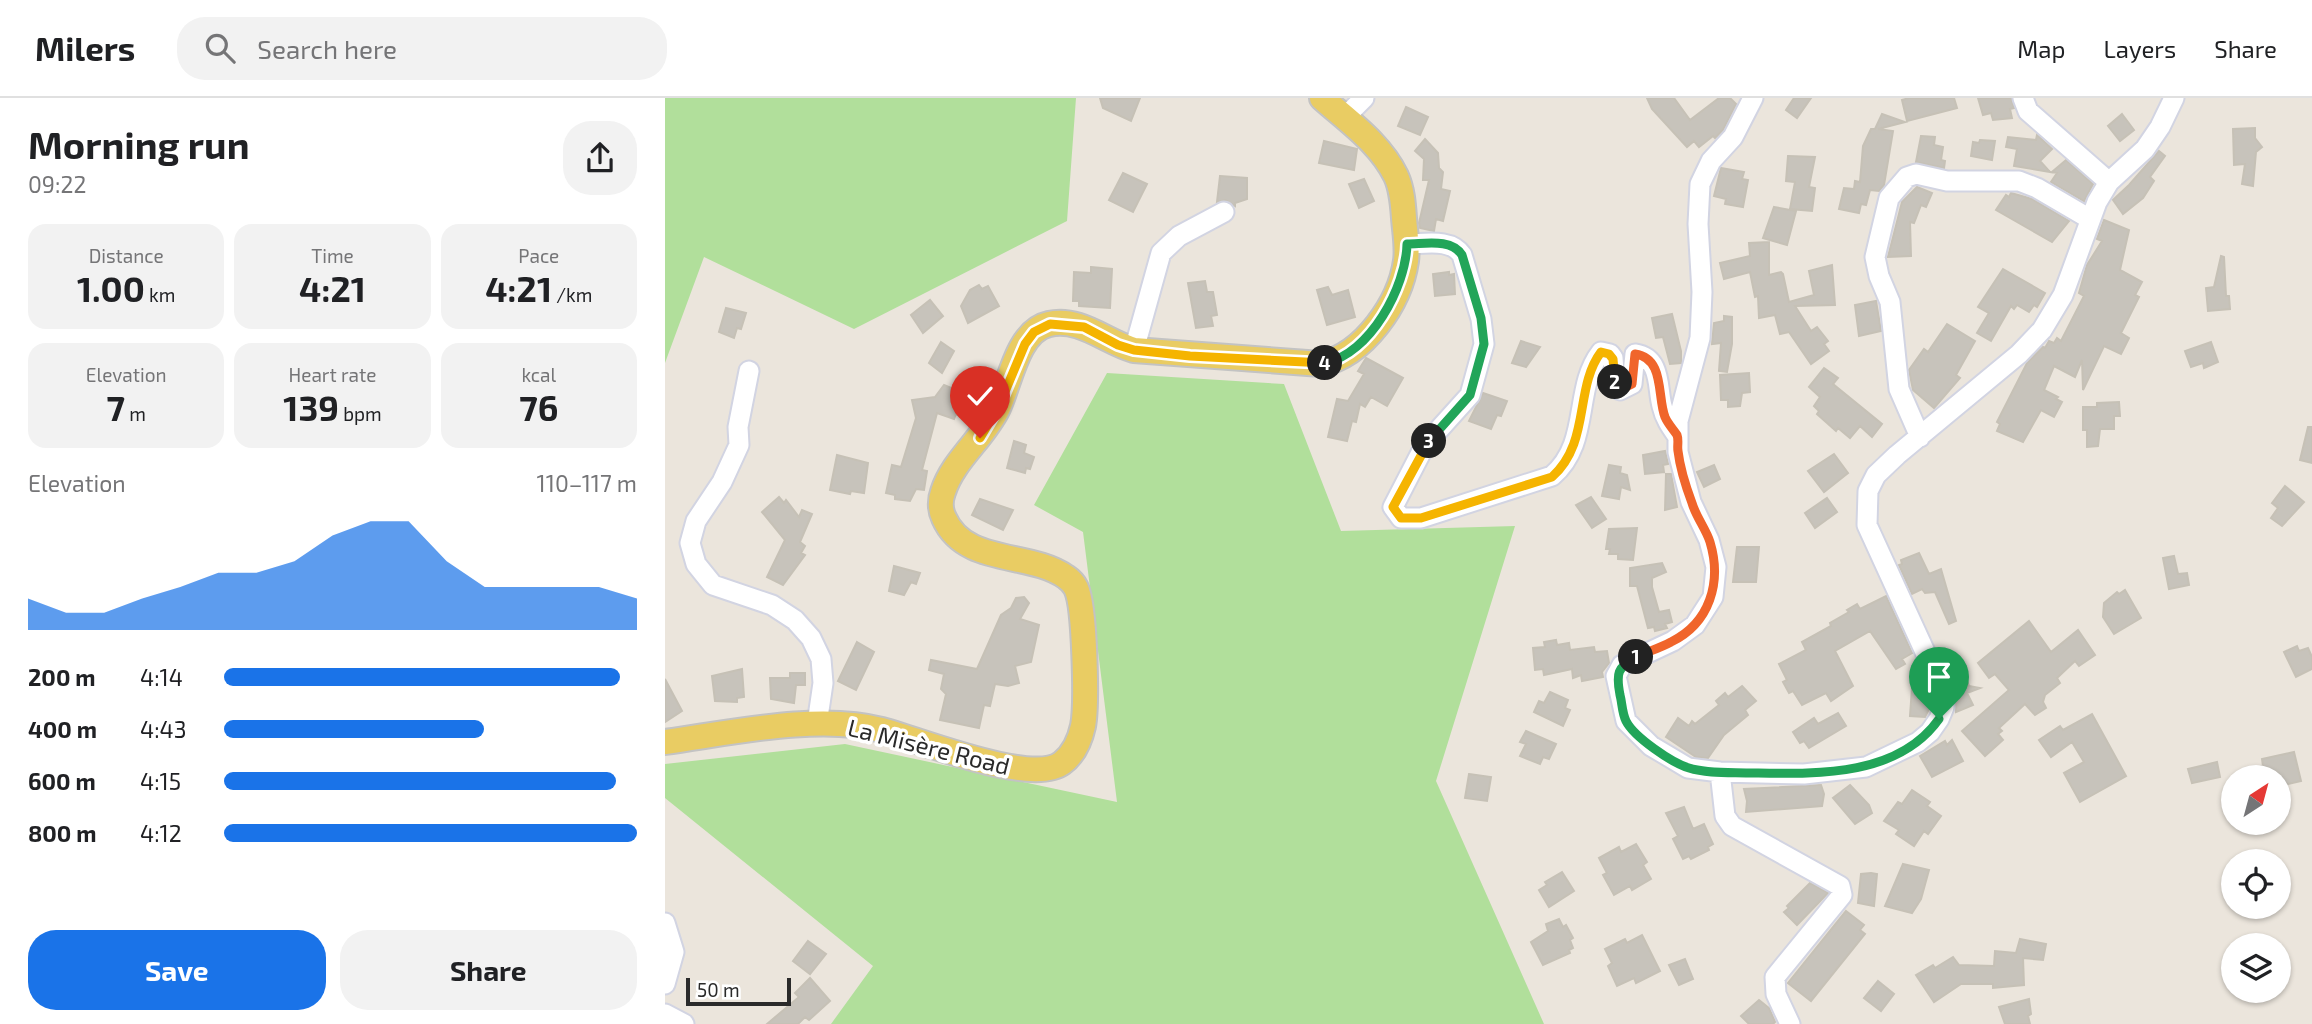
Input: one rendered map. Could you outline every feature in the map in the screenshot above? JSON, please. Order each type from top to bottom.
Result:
[{"type":"main road","name":"La Misère Road","points":[[665,742],[817,724],[880,729],[1025,770],[1054,768],[1072,752],[1078,742],[1084,715],[1082,616],[1076,588],[1067,577],[1053,569],[995,555],[957,536],[943,518],[942,494],[957,466],[992,419],[1018,356],[1034,332],[1050,324],[1065,323],[1084,327],[1118,345],[1134,350],[1321,364],[1337,360],[1365,336],[1393,301],[1402,281],[1407,244],[1397,178],[1370,140],[1322,98]]},
{"type":"street","points":[[1345,117],[1364,98]]},
{"type":"street","points":[[1753,98],[1733,137],[1711,161],[1700,184],[1700,338],[1678,421],[1678,452],[1691,502],[1709,540],[1716,567],[1713,597],[1695,625],[1673,641],[1622,665],[1616,676],[1626,721],[1651,746],[1688,768],[1720,772],[1804,774],[1866,767],[1918,742],[1930,732],[1939,719],[1944,707],[1942,689],[1867,525],[1868,491],[1876,475],[2019,354],[2042,330],[2063,295],[2090,219],[2109,182],[2145,149],[2160,127],[2174,98]]},
{"type":"street","points":[[2023,98],[2028,111],[2109,182]]},
{"type":"street","points":[[1920,437],[1899,388],[1890,302],[1879,276],[1875,257],[1889,198],[1907,177],[1916,174],[1947,181],[2019,181],[2037,188],[2090,219]]},
{"type":"street","points":[[1134,350],[1161,253],[1167,244],[1179,236],[1224,212]]},
{"type":"street","points":[[1407,244],[1447,244],[1457,247],[1462,255],[1481,318],[1484,344],[1470,395],[1425,445],[1393,507],[1401,518],[1421,518],[1552,477],[1576,444],[1592,370],[1601,352],[1609,354],[1613,359],[1615,385],[1620,390],[1632,384],[1635,354],[1649,360],[1661,385],[1661,403],[1666,420],[1678,437]]},
{"type":"street","points":[[749,371],[738,427],[739,445],[722,482],[696,521],[689,543],[696,564],[713,585],[772,606],[795,620],[811,638],[821,659],[823,683],[817,724]]},
{"type":"street","points":[[1720,772],[1725,816],[1731,826],[1832,880],[1839,886],[1842,895],[1775,977],[1776,995],[1790,1024]]},
{"type":"street","points":[[665,923],[674,952],[665,984]]},
{"type":"street","points":[[665,1014],[684,1024]]},
{"type":"green space","points":[[665,98],[1076,98],[1067,221],[854,329],[704,257],[665,363]]},
{"type":"green space","points":[[1107,373],[1284,384],[1341,531],[1515,526],[1436,781],[1544,1024],[831,1024],[873,966],[665,798],[665,764],[845,744],[1117,802],[1083,532],[1034,505]]},
{"type":"building","points":[[1100,98],[1140,98],[1131,121],[1103,108]]},
{"type":"building","points":[[1647,98],[1674,98],[1690,120],[1719,98],[1730,98],[1736,104],[1723,130],[1715,138],[1713,136],[1699,147],[1694,141],[1687,147],[1652,109]]},
{"type":"building","points":[[1794,98],[1811,98],[1797,118],[1786,110]]},
{"type":"building","points":[[1954,98],[1957,108],[1907,121],[1902,100]]},
{"type":"building","points":[[1978,98],[2011,98],[2014,108],[2010,109],[2012,118],[1993,120],[1991,113],[1983,115]]},
{"type":"building","points":[[1406,107],[1428,117],[1420,135],[1398,126]]},
{"type":"building","points":[[1882,114],[1905,122],[1878,129],[1893,131],[1884,185],[1879,191],[1870,190],[1866,205],[1861,204],[1859,213],[1839,209],[1844,188],[1854,189],[1855,181],[1860,182],[1863,146]]},
{"type":"building","points":[[2122,114],[2134,130],[2120,141],[2108,126]]},
{"type":"building","points":[[2255,128],[2255,138],[2262,147],[2256,152],[2253,186],[2242,184],[2245,164],[2234,165],[2233,129]]},
{"type":"building","points":[[2037,135],[2052,149],[2040,161],[2050,172],[2014,166],[2017,149],[2006,147],[2008,137],[2036,140]]},
{"type":"building","points":[[1921,136],[1935,137],[1934,145],[1943,147],[1941,160],[1945,161],[1944,168],[1916,162]]},
{"type":"building","points":[[1425,139],[1438,153],[1439,168],[1443,172],[1441,189],[1450,191],[1443,221],[1436,219],[1434,231],[1420,228],[1419,223],[1429,180],[1423,180],[1424,159],[1415,151]]},
{"type":"building","points":[[1980,140],[1995,141],[1992,160],[1971,156],[1973,142],[1979,143]]},
{"type":"building","points":[[1324,141],[1357,149],[1354,170],[1319,163]]},
{"type":"building","points":[[2159,151],[2165,156],[2150,177],[2154,181],[2143,198],[2123,214],[2113,200]]},
{"type":"building","points":[[1788,156],[1815,157],[1809,187],[1815,188],[1812,211],[1790,209],[1795,182],[1786,181]]},
{"type":"building","points":[[2066,160],[2093,184],[2084,201],[2051,182],[2057,173],[2052,172]]},
{"type":"building","points":[[1721,168],[1744,172],[1742,179],[1748,180],[1743,207],[1725,204],[1726,199],[1714,196]]},
{"type":"building","points":[[1123,173],[1147,184],[1133,212],[1109,200]]},
{"type":"building","points":[[1220,176],[1247,178],[1247,199],[1235,203],[1235,206],[1225,200],[1217,202]]},
{"type":"building","points":[[1364,179],[1374,201],[1359,208],[1349,184]]},
{"type":"building","points":[[1917,187],[1932,193],[1926,207],[1921,205],[1914,223],[1910,222],[1911,256],[1888,257],[1902,202]]},
{"type":"building","points":[[2011,193],[2032,199],[2069,221],[2052,242],[1996,210],[2006,195],[2009,197]]},
{"type":"building","points":[[1774,207],[1796,211],[1787,245],[1763,238]]},
{"type":"building","points":[[2104,220],[2129,230],[2120,270],[2142,282],[2135,295],[2139,297],[2121,333],[2129,338],[2121,354],[2104,346],[2083,390],[2082,360],[2075,377],[2054,366],[2044,390],[2062,402],[2054,417],[2041,410],[2023,442],[1997,431],[2000,424],[1997,422],[2027,363],[2045,348],[2049,341],[2054,343],[2057,338],[2061,341],[2084,296],[2079,293],[2087,265],[2102,241],[2097,239]]},
{"type":"building","points":[[1769,242],[1769,275],[1781,272],[1783,274],[1789,302],[1814,295],[1809,271],[1832,265],[1835,305],[1795,306],[1811,331],[1817,327],[1828,341],[1824,344],[1829,351],[1811,364],[1789,332],[1780,334],[1775,315],[1759,318],[1758,296],[1755,297],[1750,272],[1724,279],[1720,263],[1750,256],[1749,243]]},
{"type":"building","points":[[2221,256],[2224,257],[2226,296],[2229,296],[2230,309],[2208,311],[2206,288],[2214,287]]},
{"type":"building","points":[[1091,267],[1112,269],[1110,308],[1079,306],[1079,301],[1073,301],[1074,272],[1091,273]]},
{"type":"building","points":[[2003,269],[2045,293],[2037,307],[2034,305],[2029,312],[2017,305],[2014,309],[2011,306],[1991,341],[1977,333],[1989,313],[1978,307]]},
{"type":"building","points":[[1449,272],[1449,275],[1454,274],[1455,294],[1435,296],[1433,274]]},
{"type":"building","points":[[1205,281],[1207,292],[1213,292],[1217,315],[1211,316],[1213,326],[1196,328],[1188,283]]},
{"type":"building","points":[[979,285],[982,289],[988,286],[999,306],[968,323],[961,306],[970,290]]},
{"type":"building","points":[[1328,287],[1332,295],[1348,290],[1355,317],[1327,325],[1317,290]]},
{"type":"building","points":[[930,300],[943,316],[923,333],[911,315]]},
{"type":"building","points":[[1876,301],[1881,331],[1859,336],[1855,305]]},
{"type":"building","points":[[726,308],[746,313],[741,329],[737,328],[734,338],[719,332]]},
{"type":"building","points":[[1672,314],[1681,351],[1681,363],[1670,364],[1663,337],[1656,338],[1652,318]]},
{"type":"building","points":[[1724,316],[1732,317],[1732,344],[1727,372],[1719,371],[1721,343],[1712,344],[1714,323],[1724,321]]},
{"type":"building","points":[[1947,324],[1975,341],[1956,375],[1960,378],[1934,408],[1913,390],[1909,370],[1924,349],[1928,352]]},
{"type":"building","points":[[1521,341],[1540,347],[1526,367],[1512,363]]},
{"type":"building","points":[[941,342],[954,351],[942,373],[929,363]]},
{"type":"building","points":[[2211,342],[2218,362],[2204,368],[2203,363],[2191,367],[2185,351]]},
{"type":"building","points":[[1366,358],[1403,378],[1387,406],[1371,397],[1365,407],[1360,404],[1356,422],[1352,421],[1347,441],[1328,437],[1337,399],[1348,401],[1364,374],[1358,371]]},
{"type":"building","points":[[1824,368],[1838,378],[1833,384],[1882,424],[1872,437],[1860,426],[1850,438],[1838,428],[1836,431],[1817,414],[1819,411],[1814,406],[1820,397],[1809,387]]},
{"type":"building","points":[[984,370],[994,376],[985,396],[973,389]]},
{"type":"building","points":[[1749,373],[1750,392],[1742,393],[1740,406],[1728,407],[1728,400],[1721,400],[1720,375]]},
{"type":"building","points":[[944,385],[968,395],[960,416],[956,414],[954,419],[937,413],[922,470],[927,471],[924,490],[916,489],[910,501],[895,499],[895,495],[886,493],[892,465],[901,467],[916,418],[912,400],[935,397]]},
{"type":"building","points":[[1483,393],[1507,401],[1501,416],[1497,415],[1491,429],[1469,421]]},
{"type":"building","points":[[2119,402],[2120,416],[2114,416],[2114,429],[2100,429],[2098,446],[2087,447],[2087,430],[2083,430],[2083,407]]},
{"type":"building","points":[[2308,427],[2312,427],[2312,463],[2300,460]]},
{"type":"building","points":[[1014,441],[1026,445],[1024,453],[1034,457],[1030,469],[1026,468],[1025,473],[1007,468]]},
{"type":"building","points":[[1665,451],[1668,464],[1663,465],[1664,472],[1645,474],[1643,455]]},
{"type":"building","points":[[1834,454],[1848,473],[1824,492],[1808,471]]},
{"type":"building","points":[[837,455],[868,463],[864,493],[851,491],[850,494],[830,490]]},
{"type":"building","points":[[1609,465],[1621,467],[1620,473],[1627,475],[1630,490],[1621,487],[1619,499],[1602,496]]},
{"type":"building","points":[[1714,465],[1720,479],[1704,487],[1697,472]]},
{"type":"building","points":[[1666,474],[1671,474],[1677,507],[1665,510]]},
{"type":"building","points":[[2285,486],[2304,502],[2282,526],[2271,518],[2278,508],[2272,503]]},
{"type":"building","points":[[779,497],[784,503],[786,500],[799,517],[802,510],[812,514],[800,542],[805,546],[801,553],[805,555],[783,585],[767,577],[785,540],[762,512]]},
{"type":"building","points":[[1591,497],[1606,519],[1592,528],[1576,505]]},
{"type":"building","points":[[1827,498],[1837,512],[1815,528],[1805,513]]},
{"type":"building","points":[[980,499],[1013,510],[1003,530],[972,515]]},
{"type":"building","points":[[1637,528],[1633,560],[1618,559],[1618,554],[1609,554],[1610,549],[1606,549],[1609,529]]},
{"type":"building","points":[[1737,547],[1759,547],[1756,582],[1733,582]]},
{"type":"building","points":[[1919,553],[1929,574],[1941,569],[1956,621],[1949,624],[1935,592],[1925,593],[1922,589],[1912,594],[1899,565],[1902,564],[1901,560]]},
{"type":"building","points":[[2174,556],[2178,574],[2187,573],[2189,585],[2169,589],[2163,558]]},
{"type":"building","points":[[1662,563],[1666,572],[1652,578],[1652,587],[1659,612],[1669,610],[1672,622],[1665,624],[1667,628],[1655,631],[1654,627],[1648,628],[1637,586],[1630,586],[1630,568]]},
{"type":"building","points":[[894,566],[920,573],[916,584],[911,582],[904,595],[889,591]]},
{"type":"building","points":[[2125,590],[2141,618],[2114,634],[2103,617],[2104,603],[2117,592],[2119,594]]},
{"type":"building","points":[[1886,596],[1912,653],[1902,659],[1905,664],[1896,669],[1870,631],[1835,651],[1853,686],[1831,701],[1826,693],[1802,705],[1793,691],[1789,693],[1783,682],[1787,680],[1779,664],[1806,650],[1802,642],[1831,626],[1830,623],[1849,612],[1847,610],[1857,604],[1860,609]]},
{"type":"building","points":[[1024,597],[1029,603],[1020,619],[1039,625],[1031,662],[1015,666],[1019,683],[1008,686],[995,684],[990,706],[984,705],[979,728],[940,720],[946,694],[941,689],[944,674],[929,670],[931,660],[977,669],[1001,615],[1011,608],[1016,598]]},
{"type":"building","points":[[2029,621],[2051,652],[2078,630],[2095,655],[2079,666],[2075,661],[2057,678],[2060,683],[2045,695],[2043,702],[2046,708],[2035,715],[2025,704],[1999,728],[2002,731],[1998,734],[2003,740],[1985,756],[1962,731],[2009,690],[1995,674],[1989,678],[1978,663]]},
{"type":"building","points":[[1556,640],[1557,645],[1569,643],[1570,650],[1594,647],[1595,652],[1607,651],[1609,663],[1602,672],[1603,677],[1582,681],[1581,675],[1573,678],[1572,669],[1544,675],[1543,669],[1535,670],[1533,648],[1545,647],[1544,642]]},
{"type":"building","points":[[857,642],[874,652],[856,690],[838,681]]},
{"type":"building","points":[[2297,646],[2299,651],[2308,648],[2312,657],[2312,669],[2296,677],[2284,652]]},
{"type":"building","points":[[742,669],[744,697],[737,698],[737,702],[715,701],[712,676]]},
{"type":"building","points":[[790,673],[805,673],[805,685],[796,685],[794,703],[771,699],[770,678],[790,678]]},
{"type":"building","points":[[1913,673],[1922,674],[1930,692],[1931,705],[1925,717],[1910,716]]},
{"type":"building","points":[[1964,674],[1969,686],[1980,688],[1967,693],[1973,705],[1956,712],[1953,684],[1956,684],[1955,677]]},
{"type":"building","points":[[665,679],[682,711],[665,722]]},
{"type":"building","points":[[1742,686],[1756,701],[1745,710],[1748,715],[1724,735],[1708,758],[1696,757],[1666,737],[1678,718],[1689,726],[1692,721],[1695,724],[1719,705],[1716,701],[1725,693],[1728,697]]},
{"type":"building","points":[[1550,692],[1568,700],[1565,708],[1570,710],[1563,726],[1534,712],[1539,701],[1544,703]]},
{"type":"building","points":[[1838,713],[1846,726],[1809,748],[1804,741],[1800,743],[1793,732],[1814,718],[1818,724]]},
{"type":"building","points":[[2092,714],[2126,776],[2080,802],[2064,773],[2084,762],[2072,742],[2051,757],[2039,740],[2060,726],[2063,730]]},
{"type":"building","points":[[1526,731],[1556,744],[1549,759],[1543,757],[1540,764],[1520,756],[1526,744],[1520,742]]},
{"type":"building","points":[[1952,740],[1963,761],[1932,777],[1920,756],[1945,741],[1947,745]]},
{"type":"building","points":[[2294,752],[2301,781],[2291,783],[2291,765],[2263,765],[2262,759]]},
{"type":"building","points":[[2217,762],[2220,777],[2192,783],[2188,769]]},
{"type":"building","points":[[1469,774],[1491,777],[1487,801],[1465,798]]},
{"type":"building","points":[[1821,785],[1824,794],[1822,806],[1746,812],[1744,789]]},
{"type":"building","points":[[1850,785],[1869,805],[1872,813],[1855,824],[1833,798]]},
{"type":"building","points":[[1912,790],[1930,802],[1927,806],[1941,816],[1928,834],[1924,831],[1914,846],[1896,834],[1899,830],[1884,821],[1898,802],[1902,804]]},
{"type":"building","points":[[1684,807],[1693,829],[1704,824],[1713,844],[1708,847],[1709,850],[1691,859],[1689,856],[1683,859],[1673,839],[1678,836],[1666,813]]},
{"type":"building","points":[[1636,844],[1647,862],[1643,865],[1651,879],[1632,890],[1630,886],[1614,895],[1603,875],[1607,873],[1599,858],[1619,847],[1621,852]]},
{"type":"building","points":[[1903,864],[1929,870],[1921,899],[1912,913],[1885,906]]},
{"type":"building","points":[[1562,872],[1574,891],[1549,907],[1539,890],[1547,885],[1545,882]]},
{"type":"building","points":[[1861,874],[1877,874],[1874,906],[1858,903]]},
{"type":"building","points":[[1810,883],[1828,893],[1797,925],[1784,912]]},
{"type":"building","points":[[1846,911],[1864,925],[1860,930],[1865,934],[1811,1001],[1788,983]]},
{"type":"building","points":[[1559,919],[1573,938],[1570,940],[1573,948],[1569,950],[1570,953],[1543,965],[1531,942],[1548,931],[1546,924]]},
{"type":"building","points":[[1642,935],[1660,971],[1636,983],[1634,978],[1617,986],[1608,966],[1612,963],[1605,949],[1625,939],[1627,943]]},
{"type":"building","points":[[2020,939],[2046,944],[2043,960],[2023,958],[2024,985],[1993,988],[1993,984],[1961,984],[1934,1002],[1916,975],[1953,957],[1959,965],[1994,966],[1995,951],[2016,953]]},
{"type":"building","points":[[808,941],[826,954],[810,974],[793,961]]},
{"type":"building","points":[[1685,959],[1693,979],[1679,985],[1669,965]]},
{"type":"building","points":[[810,978],[830,1001],[809,1020],[805,1017],[798,1024],[767,1024],[799,997],[795,993]]},
{"type":"building","points":[[1878,981],[1894,994],[1881,1011],[1864,998]]},
{"type":"building","points":[[2029,999],[2030,1024],[2005,1024],[1999,1007]]},
{"type":"building","points":[[1759,1000],[1769,1008],[1775,1022],[1773,1024],[1749,1024],[1741,1016]]},
{"type":"route","points":[[980,438],[999,406],[1018,356],[1034,332],[1042,327],[1065,323],[1084,327],[1118,345],[1134,350],[1321,364],[1337,360],[1351,350],[1384,314],[1402,281],[1407,244],[1447,244],[1457,247],[1462,255],[1481,318],[1484,344],[1470,395],[1425,445],[1393,507],[1401,518],[1421,518],[1552,477],[1559,471],[1576,444],[1592,370],[1601,352],[1609,354],[1613,359],[1615,385],[1620,390],[1632,384],[1633,360],[1635,354],[1641,355],[1649,360],[1661,385],[1661,403],[1666,420],[1678,437],[1678,452],[1691,502],[1709,540],[1716,567],[1713,597],[1695,625],[1673,641],[1622,665],[1616,676],[1626,721],[1651,746],[1688,768],[1720,772],[1804,774],[1866,767],[1918,742],[1930,732],[1939,719]]}]
